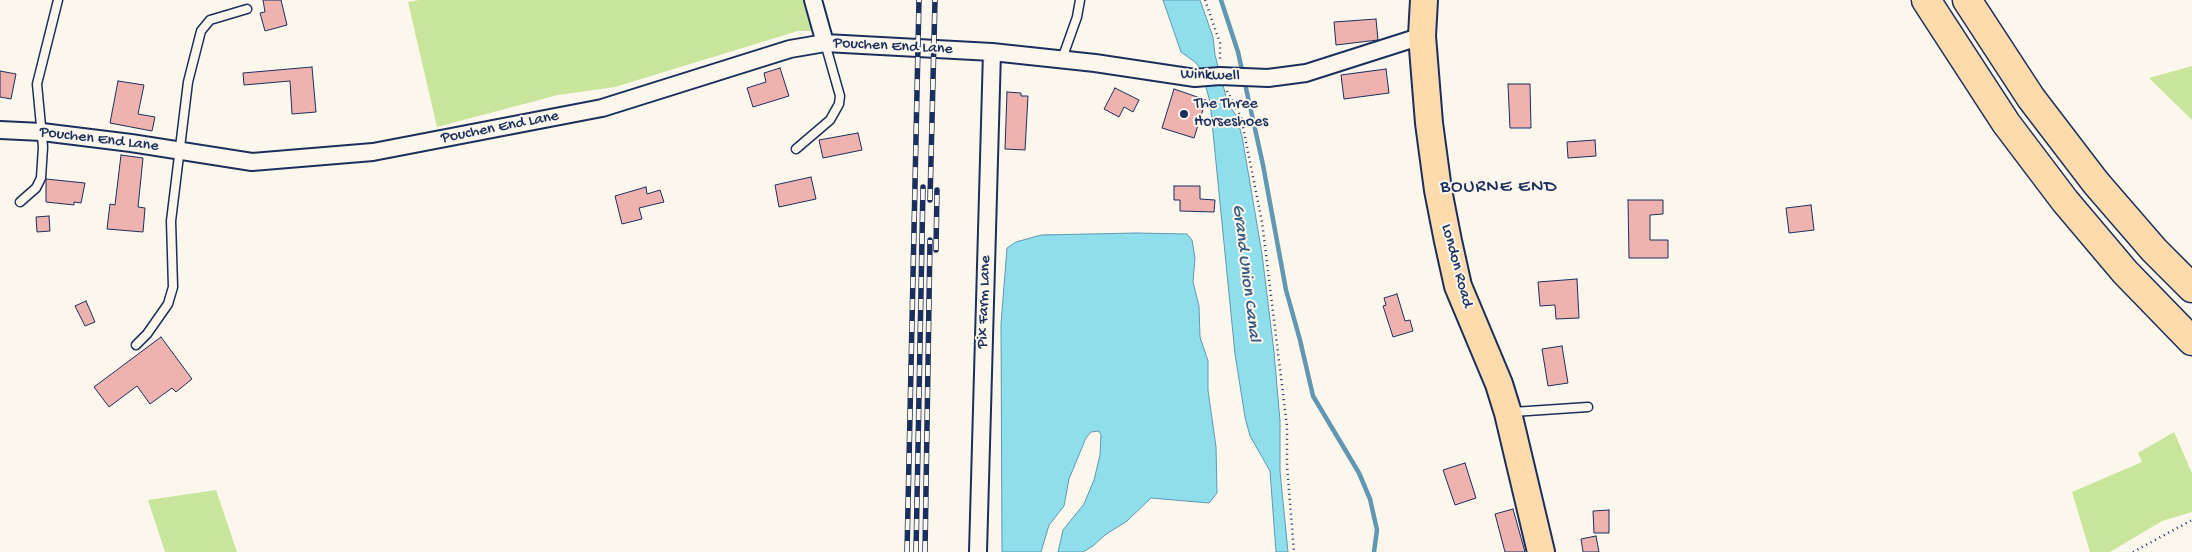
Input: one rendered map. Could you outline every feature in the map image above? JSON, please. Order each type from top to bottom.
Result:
[{"type":"highway","points":[[1926,0],[2006,123],[2065,201],[2125,272],[2192,342]]},
{"type":"highway","points":[[1967,0],[2032,98],[2096,183],[2154,250],[2192,288]]},
{"type":"main road","name":"London Road","points":[[1424,0],[1422,36],[1429,123],[1438,190],[1448,241],[1458,286],[1499,384],[1508,413],[1540,552]]},
{"type":"street","points":[[813,0],[825,43]]},
{"type":"street","name":"Winkwell","points":[[992,52],[1062,59],[1195,78],[1226,76],[1268,78],[1306,74],[1422,36]]},
{"type":"street","name":"Pouchen End Lane","points":[[0,130],[42,132],[179,150],[252,162],[373,152],[602,108],[790,49],[825,43],[992,52]]},
{"type":"street","name":"Pix Farm Lane","points":[[978,552],[992,52]]},
{"type":"lane","points":[[20,202],[36,188],[42,178],[42,132],[37,84],[58,0]]},
{"type":"lane","points":[[1062,59],[1077,17],[1080,0]]},
{"type":"lane","points":[[136,345],[147,334],[163,312],[173,287],[171,221],[188,82],[201,31],[210,20],[247,10]]},
{"type":"lane","points":[[796,150],[830,120],[839,104],[840,96],[825,43]]},
{"type":"lane","points":[[1508,413],[1588,407]]},
{"type":"path","points":[[1205,0],[1220,43],[1226,76],[1240,117],[1262,222],[1287,426],[1287,465],[1294,552]]},
{"type":"path","points":[[2133,552],[2192,520]]},
{"type":"green space","points":[[419,0],[804,0],[812,31],[798,31],[615,87],[558,95],[437,127],[408,2]]},
{"type":"green space","points":[[2192,66],[2192,120],[2149,78]]},
{"type":"green space","points":[[2174,432],[2192,473],[2192,512],[2162,521],[2110,552],[2090,552],[2072,492],[2142,462],[2138,453]]},
{"type":"green space","points":[[216,490],[237,552],[165,552],[148,500]]},
{"type":"water","name":"Grand Union Canal","points":[[1163,0],[1200,0],[1213,37],[1215,55],[1228,104],[1236,115],[1242,136],[1262,254],[1274,352],[1280,421],[1280,471],[1288,552],[1276,552],[1270,471],[1250,436],[1245,417],[1235,354],[1210,102],[1201,69],[1181,52]]},
{"type":"water","points":[[1187,234],[1192,240],[1195,258],[1193,282],[1199,306],[1200,337],[1208,361],[1208,390],[1216,447],[1217,493],[1209,503],[1151,498],[1127,521],[1083,552],[1058,552],[1063,530],[1084,504],[1094,480],[1100,455],[1101,435],[1099,431],[1091,432],[1086,438],[1069,479],[1064,506],[1049,525],[1041,552],[1002,552],[1001,324],[1007,248],[1016,242],[1041,235]]},
{"type":"building","points":[[263,0],[281,0],[287,25],[265,31],[260,13],[265,12]]},
{"type":"building","points":[[1376,19],[1378,40],[1336,45],[1334,22]]},
{"type":"building","points":[[312,67],[316,112],[292,114],[290,81],[244,85],[243,73]]},
{"type":"building","points":[[780,68],[789,96],[753,107],[747,88],[766,82],[764,73]]},
{"type":"building","points":[[1386,69],[1389,93],[1344,99],[1341,75]]},
{"type":"building","points":[[0,71],[16,74],[11,99],[0,97]]},
{"type":"building","points":[[118,81],[144,85],[138,114],[155,117],[152,131],[110,123]]},
{"type":"building","points":[[1508,84],[1530,84],[1531,128],[1510,128]]},
{"type":"building","points":[[1115,88],[1139,100],[1133,112],[1124,107],[1119,117],[1104,109]]},
{"type":"building","name":"The Three Horseshoes","points":[[1174,89],[1206,100],[1194,138],[1162,128]]},
{"type":"building","points":[[1007,92],[1021,93],[1021,96],[1028,96],[1025,150],[1005,149]]},
{"type":"building","points":[[858,133],[862,150],[823,158],[819,140]]},
{"type":"building","points":[[1595,140],[1596,156],[1568,158],[1567,142]]},
{"type":"building","points":[[121,155],[143,158],[138,207],[145,208],[143,232],[107,229],[110,204],[115,205]]},
{"type":"building","points":[[811,177],[816,199],[779,207],[775,185]]},
{"type":"building","points":[[46,179],[85,183],[81,203],[74,202],[74,205],[46,202]]},
{"type":"building","points":[[1174,186],[1200,186],[1200,199],[1215,200],[1214,212],[1180,211],[1180,200],[1174,200]]},
{"type":"building","points":[[646,187],[647,194],[660,190],[664,202],[639,208],[642,219],[622,224],[615,196]]},
{"type":"building","points":[[1628,200],[1663,200],[1663,214],[1650,215],[1650,240],[1668,240],[1668,258],[1629,258]]},
{"type":"building","points":[[1811,205],[1814,230],[1789,233],[1786,208]]},
{"type":"building","points":[[49,216],[50,231],[37,232],[36,217]]},
{"type":"building","points":[[1577,279],[1579,318],[1556,319],[1555,305],[1540,306],[1538,282]]},
{"type":"building","points":[[1397,294],[1405,321],[1410,320],[1413,331],[1393,337],[1383,306],[1386,305],[1384,298]]},
{"type":"building","points":[[86,301],[95,322],[85,326],[75,306]]},
{"type":"building","points":[[161,337],[192,379],[176,392],[172,388],[150,404],[137,386],[109,407],[94,387]]},
{"type":"building","points":[[1562,346],[1568,383],[1548,386],[1542,349]]},
{"type":"building","points":[[1465,463],[1476,498],[1455,505],[1443,470]]},
{"type":"building","points":[[1513,509],[1525,552],[1505,552],[1495,514]]},
{"type":"building","points":[[1609,510],[1609,533],[1594,533],[1593,511]]},
{"type":"building","points":[[1596,536],[1599,552],[1583,552],[1581,539]]},
{"type":"waterway","points":[[1221,0],[1238,52],[1263,165],[1286,290],[1313,396],[1359,473],[1370,499],[1377,530],[1374,552]]},
{"type":"railway","points":[[907,552],[919,0]]},
{"type":"railway","points":[[930,200],[935,0]]},
{"type":"railway","points":[[916,552],[923,187]]},
{"type":"railway","points":[[936,250],[937,190]]},
{"type":"railway","points":[[925,552],[930,240]]},
{"type":"place","name":"The Three Horseshoes","points":[[1184,114]]},
{"type":"district","name":"BOURNE END","points":[[1499,188]]}]
